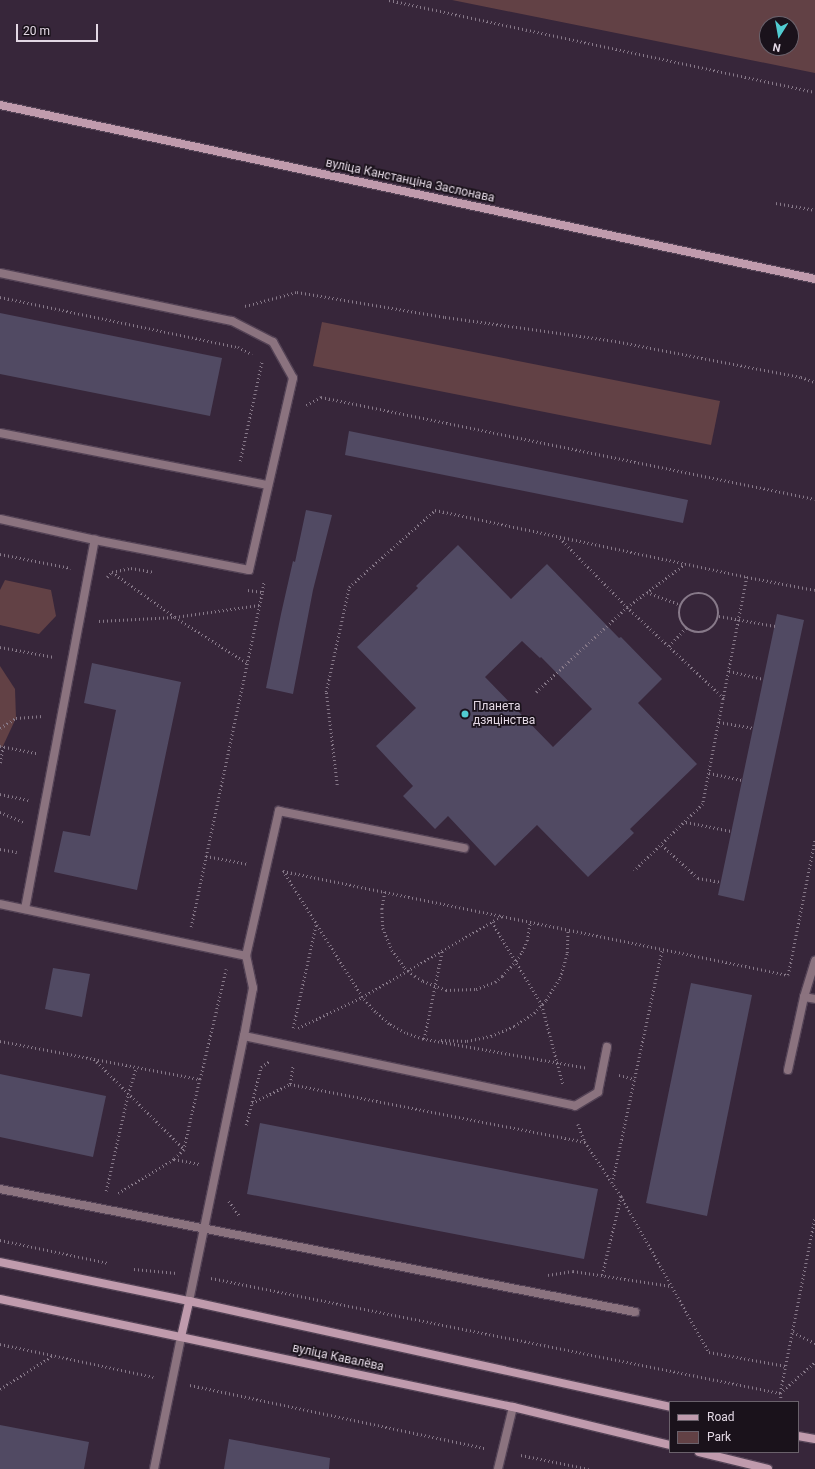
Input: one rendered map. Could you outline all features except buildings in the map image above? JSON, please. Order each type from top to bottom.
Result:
[{"type":"street","name":"вуліца Канстанціна Заслонава","points":[[0,105],[815,279]]},
{"type":"street","name":"вуліца Кавалёва","points":[[0,1262],[189,1301],[669,1407]]},
{"type":"street","name":"вуліца Кавалёва","points":[[0,1299],[513,1407],[669,1445]]},
{"type":"street","points":[[181,1337],[189,1301]]},
{"type":"street","points":[[799,1436],[815,1439]]},
{"type":"street","points":[[703,1453],[768,1469]]},
{"type":"lane","points":[[0,273],[232,321],[273,342],[293,378],[249,570],[95,540],[0,519]]},
{"type":"lane","points":[[0,433],[268,485]]},
{"type":"lane","points":[[24,909],[95,540]]},
{"type":"lane","points":[[189,1301],[253,988],[246,956],[279,811],[464,848]]},
{"type":"lane","points":[[0,904],[246,956]]},
{"type":"lane","points":[[788,1070],[804,997],[815,960]]},
{"type":"lane","points":[[804,997],[815,999]]},
{"type":"lane","points":[[244,1036],[576,1106],[598,1092],[607,1047]]},
{"type":"lane","points":[[0,1189],[204,1230],[636,1312]]},
{"type":"lane","points":[[154,1469],[181,1337]]},
{"type":"lane","points":[[498,1469],[513,1407]]},
{"type":"path","points":[[389,0],[815,92]]},
{"type":"path","points":[[776,203],[815,210]]},
{"type":"path","points":[[209,317],[296,292],[445,317],[615,341],[801,377],[815,382]]},
{"type":"path","points":[[0,298],[238,347],[256,356]]},
{"type":"path","points":[[239,464],[262,359]]},
{"type":"path","points":[[300,408],[321,397],[815,499]]},
{"type":"path","points":[[337,785],[326,692],[349,586],[435,510],[815,590]]},
{"type":"path","points":[[560,537],[627,607],[724,699]]},
{"type":"path","points":[[0,554],[73,568]]},
{"type":"path","points":[[536,692],[627,607],[686,564]]},
{"type":"path","points":[[104,580],[112,572],[131,568],[154,572]]},
{"type":"path","points":[[112,572],[175,617],[247,663]]},
{"type":"path","points":[[190,930],[265,577]]},
{"type":"path","points":[[634,871],[703,804],[748,577]]},
{"type":"path","points":[[246,590],[262,592]]},
{"type":"path","points":[[646,592],[681,605]]},
{"type":"path","points":[[702,593],[712,596],[718,605],[719,616],[715,625],[706,631],[696,633],[686,628],[680,620],[679,610],[683,600],[692,594],[702,593]]},
{"type":"path","points":[[93,622],[175,617],[259,605]]},
{"type":"path","points":[[719,616],[775,626]]},
{"type":"path","points":[[669,646],[686,628]]},
{"type":"path","points":[[0,647],[55,658]]},
{"type":"path","points":[[729,671],[763,679]]},
{"type":"path","points":[[0,728],[16,718],[44,715]]},
{"type":"path","points":[[719,722],[753,728]]},
{"type":"path","points":[[0,763],[2,746],[43,754]]},
{"type":"path","points":[[709,773],[742,780]]},
{"type":"path","points":[[0,794],[34,801]]},
{"type":"path","points":[[685,822],[731,831]]},
{"type":"path","points":[[634,1079],[557,1063],[423,1039],[405,1033],[389,1024],[375,1012],[362,996],[283,871],[788,975],[815,839]]},
{"type":"path","points":[[662,845],[698,878],[720,882]]},
{"type":"path","points":[[206,856],[250,864]]},
{"type":"path","points":[[385,892],[382,908],[383,928],[392,950],[408,970],[423,981],[446,990],[457,991],[486,986],[502,976],[516,961],[527,941],[530,921]]},
{"type":"path","points":[[316,923],[292,1031],[362,996],[503,916]]},
{"type":"path","points":[[492,922],[542,1005],[557,1063],[585,1142],[621,1196],[708,1352],[786,1366]]},
{"type":"path","points":[[423,1039],[455,1042],[491,1036],[519,1023],[542,1005],[553,990],[564,966],[567,953],[568,929]]},
{"type":"path","points":[[612,1183],[662,948]]},
{"type":"path","points":[[423,1039],[442,951]]},
{"type":"path","points":[[111,1197],[174,1159],[184,1150],[226,967]]},
{"type":"path","points":[[0,1042],[200,1079]]},
{"type":"path","points":[[244,1132],[261,1067],[275,1058]]},
{"type":"path","points":[[94,1059],[184,1150]]},
{"type":"path","points":[[287,1061],[293,1063],[290,1084]]},
{"type":"path","points":[[105,1196],[128,1094],[136,1068]]},
{"type":"path","points":[[252,1103],[290,1084],[585,1142]]},
{"type":"path","points":[[174,1159],[206,1166]]},
{"type":"path","points":[[602,1275],[621,1196]]},
{"type":"path","points":[[227,1199],[240,1216],[248,1218]]},
{"type":"path","points":[[781,1401],[780,1393],[815,1217]]},
{"type":"path","points":[[0,1240],[113,1264]]},
{"type":"path","points":[[128,1268],[194,1275],[780,1393]]},
{"type":"path","points":[[542,1276],[573,1271],[672,1286]]},
{"type":"path","points":[[793,1332],[815,1343]]},
{"type":"path","points":[[0,1344],[589,1469]]},
{"type":"path","points":[[0,1389],[53,1355]]},
{"type":"path","points":[[780,1393],[815,1362]]},
{"type":"green space","points":[[452,0],[815,0],[815,73]]},
{"type":"green space","points":[[322,322],[720,401],[711,445],[313,366]]},
{"type":"green space","points":[[5,580],[51,590],[56,616],[39,634],[0,625],[0,590]]},
{"type":"green space","points":[[0,666],[15,689],[16,718],[3,746],[0,748]]},
{"type":"place","name":"Планета дзяцінства","points":[[465,714]]}]
